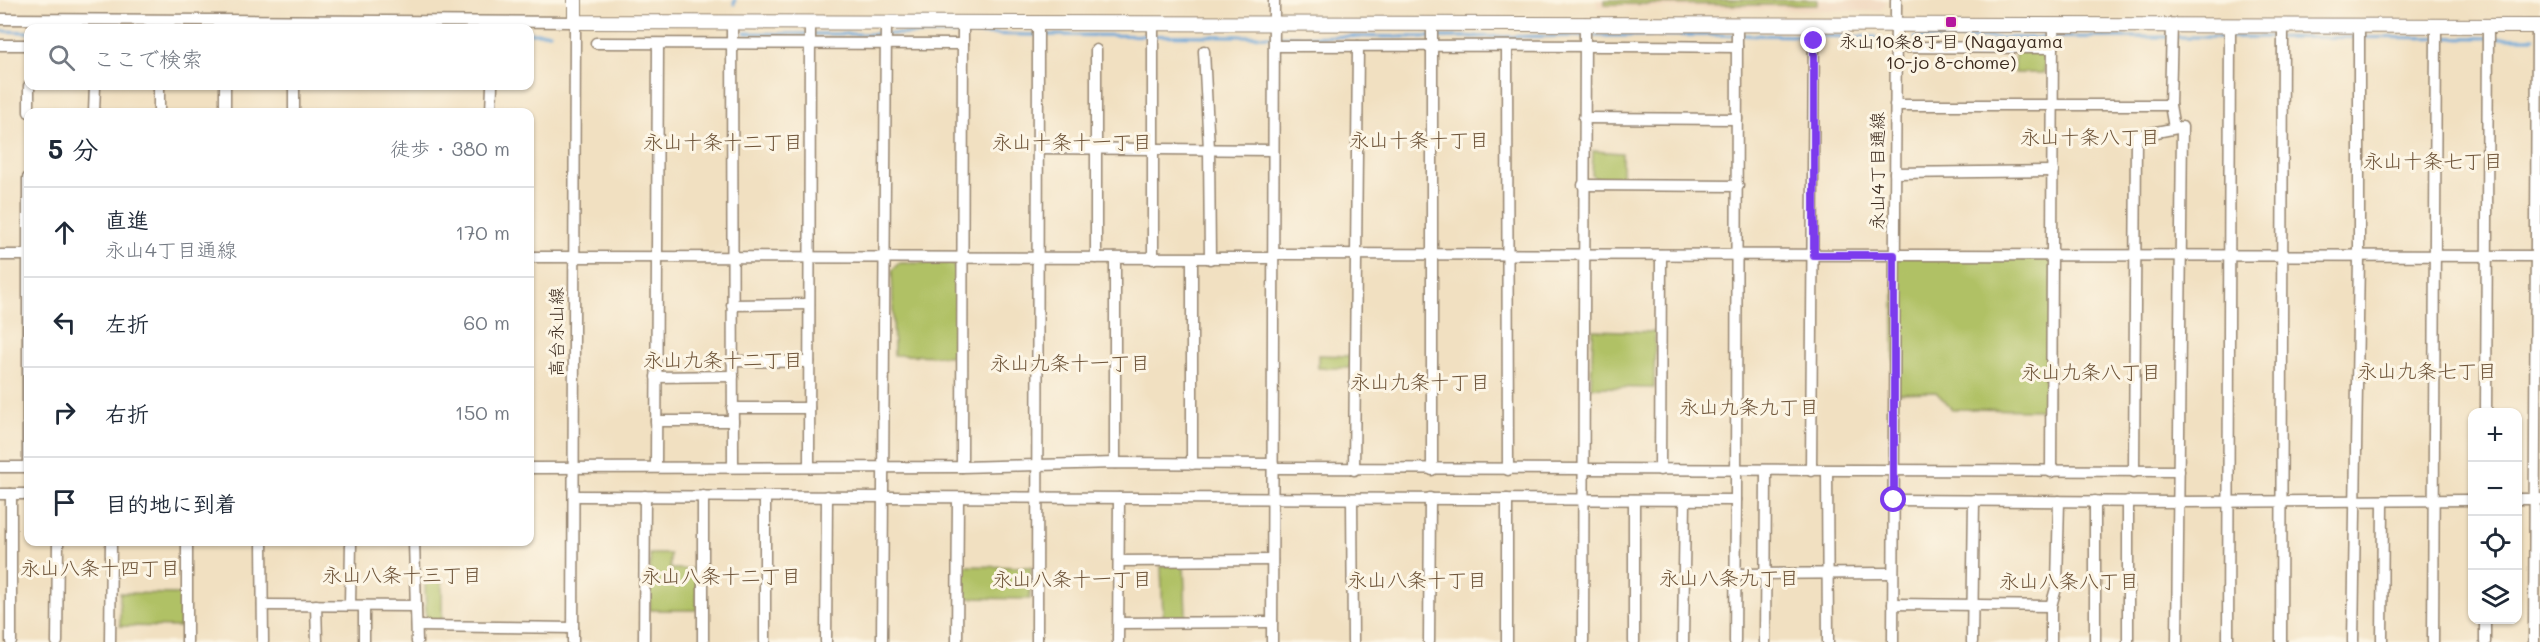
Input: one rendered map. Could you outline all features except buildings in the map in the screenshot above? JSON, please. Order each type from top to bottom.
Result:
[{"type":"main road","points":[[575,0],[575,22],[732,22],[810,33],[963,33],[1038,30],[1153,32],[1274,23],[1432,35],[1737,35],[1814,32],[1896,24],[2053,37],[2172,33],[2436,35],[2538,32]]},
{"type":"street","points":[[1272,642],[1274,0]]},
{"type":"street","name":"永山4丁目通線","points":[[1893,642],[1896,0]]},
{"type":"street","points":[[0,19],[575,22]]},
{"type":"street","name":"高台永山線","points":[[573,642],[575,22]]},
{"type":"street","points":[[732,22],[733,467]]},
{"type":"street","points":[[1037,642],[1038,30]]},
{"type":"street","points":[[1153,32],[1153,259]]},
{"type":"street","points":[[1812,471],[1814,32]]},
{"type":"street","points":[[2534,642],[2538,499],[2538,32]]},
{"type":"street","points":[[809,467],[810,33]]},
{"type":"street","points":[[596,43],[732,43],[810,33],[963,33],[962,468]]},
{"type":"street","points":[[2172,33],[2170,105],[2174,128]]},
{"type":"street","points":[[2228,642],[2230,33]]},
{"type":"street","points":[[2281,642],[2282,33]]},
{"type":"street","points":[[2353,642],[2359,256],[2359,33]]},
{"type":"street","points":[[882,642],[886,34]]},
{"type":"street","points":[[2486,408],[2488,34]]},
{"type":"street","points":[[1275,46],[1358,46],[1432,35],[1507,47],[1585,35],[1737,35],[1735,642]]},
{"type":"street","points":[[1432,35],[1432,470]]},
{"type":"street","points":[[1583,642],[1585,35]]},
{"type":"street","points":[[2433,642],[2436,35]]},
{"type":"street","points":[[1896,46],[2053,37],[2051,472]]},
{"type":"street","points":[[656,466],[658,44]]},
{"type":"street","points":[[0,45],[24,45]]},
{"type":"street","points":[[1354,470],[1358,46]]},
{"type":"street","points":[[1507,47],[1508,470]]},
{"type":"street","points":[[1096,50],[1096,258]]},
{"type":"street","points":[[1204,51],[1209,149],[1210,259]]},
{"type":"street","points":[[29,90],[29,108]]},
{"type":"street","points":[[94,108],[95,90]]},
{"type":"street","points":[[159,90],[159,108]]},
{"type":"street","points":[[225,90],[225,108]]},
{"type":"street","points":[[294,90],[294,108]]},
{"type":"street","points":[[491,108],[492,90]]},
{"type":"street","points":[[1895,105],[2170,105]]},
{"type":"street","points":[[1584,118],[1737,119]]},
{"type":"street","points":[[2134,472],[2136,136],[2182,127],[2177,642]]},
{"type":"street","points":[[1039,148],[1273,150]]},
{"type":"street","points":[[1895,173],[2053,171]]},
{"type":"street","points":[[1584,185],[1738,186]]},
{"type":"street","points":[[534,257],[1210,259],[1356,253],[1431,255],[2538,256]]},
{"type":"street","points":[[0,255],[24,255]]},
{"type":"street","points":[[1660,470],[1661,255]]},
{"type":"street","points":[[1114,258],[1115,463]]},
{"type":"street","points":[[1192,259],[1192,464]]},
{"type":"street","points":[[732,305],[809,304]]},
{"type":"street","points":[[732,361],[809,362]]},
{"type":"street","points":[[656,377],[733,376]]},
{"type":"street","points":[[732,408],[809,408]]},
{"type":"street","points":[[656,421],[733,421]]},
{"type":"street","points":[[534,468],[656,466],[962,468],[1115,463],[1354,470],[2179,471]]},
{"type":"street","points":[[0,467],[24,466]]},
{"type":"street","points":[[1765,642],[1766,471]]},
{"type":"street","points":[[1827,471],[1827,642]]},
{"type":"street","points":[[11,642],[6,494],[24,494]]},
{"type":"street","points":[[574,496],[1736,500]]},
{"type":"street","points":[[644,642],[645,496]]},
{"type":"street","points":[[703,496],[703,642]]},
{"type":"street","points":[[826,642],[827,496]]},
{"type":"street","points":[[765,497],[765,642]]},
{"type":"street","points":[[957,642],[958,498]]},
{"type":"street","points":[[1118,642],[1119,498]]},
{"type":"street","points":[[1429,642],[1430,498]]},
{"type":"street","points":[[1352,499],[1353,642]]},
{"type":"street","points":[[1507,499],[1507,642]]},
{"type":"street","points":[[2522,500],[2538,499]]},
{"type":"street","points":[[1634,500],[1634,642]]},
{"type":"street","points":[[1894,500],[2179,502],[2468,500]]},
{"type":"street","points":[[1972,642],[1974,500]]},
{"type":"street","points":[[1683,642],[1685,501]]},
{"type":"street","points":[[2051,642],[2051,606],[2057,585],[2059,501]]},
{"type":"street","points":[[2095,501],[2095,642]]},
{"type":"street","points":[[2128,501],[2128,642]]},
{"type":"street","points":[[2382,642],[2383,502]]},
{"type":"street","points":[[57,642],[58,546]]},
{"type":"street","points":[[110,642],[111,546]]},
{"type":"street","points":[[187,546],[187,642]]},
{"type":"street","points":[[262,546],[263,642]]},
{"type":"street","points":[[350,605],[351,546]]},
{"type":"street","points":[[414,546],[417,642]]},
{"type":"street","points":[[1119,561],[1272,560]]},
{"type":"street","points":[[1735,574],[1893,573]]},
{"type":"street","points":[[1893,604],[2051,606]]},
{"type":"street","points":[[263,605],[416,606]]},
{"type":"street","points":[[316,605],[317,642]]},
{"type":"street","points":[[364,606],[364,642]]},
{"type":"street","points":[[1119,623],[1272,622]]},
{"type":"street","points":[[2485,624],[2485,642]]},
{"type":"street","points":[[417,626],[573,628]]},
{"type":"shaded area","points":[[1597,0],[1886,0],[1885,5],[1879,11],[1597,7]]},
{"type":"green space","points":[[1605,0],[1817,0],[1817,5],[1605,4]]},
{"type":"green space","points":[[2015,51],[2045,52],[2044,73],[2015,73]]},
{"type":"green space","points":[[1593,151],[1622,153],[1622,179],[1597,179],[1592,175]]},
{"type":"green space","points":[[1894,255],[2053,255],[2051,410],[1952,409],[1936,392],[1894,393]]},
{"type":"green space","points":[[899,263],[952,263],[956,270],[957,356],[894,355],[892,270]]},
{"type":"green space","points":[[1593,330],[1655,332],[1654,388],[1591,387]]},
{"type":"green space","points":[[1318,355],[1350,356],[1350,368],[1318,368]]},
{"type":"green space","points":[[650,554],[670,554],[670,569],[697,569],[697,610],[650,610]]},
{"type":"green space","points":[[1184,565],[1186,616],[1163,617],[1161,566]]},
{"type":"green space","points":[[964,566],[1031,567],[1030,599],[964,598]]},
{"type":"green space","points":[[442,579],[442,621],[430,621],[426,616],[425,580]]},
{"type":"green space","points":[[120,593],[181,594],[181,627],[120,626]]},
{"type":"waterway","points":[[734,4],[735,0]]},
{"type":"waterway","points":[[0,31],[24,32]]},
{"type":"waterway","points":[[534,33],[550,33]]},
{"type":"waterway","points":[[745,33],[807,34]]},
{"type":"waterway","points":[[813,34],[960,34]]},
{"type":"waterway","points":[[966,34],[1035,35]]},
{"type":"waterway","points":[[1041,35],[1442,37],[1733,35]]},
{"type":"waterway","points":[[1740,35],[1876,37]]},
{"type":"waterway","points":[[659,38],[704,37]]},
{"type":"waterway","points":[[1915,38],[2168,37]]},
{"type":"waterway","points":[[2174,37],[2534,38]]},
{"type":"place","name":"永山10条8丁目 (Nagayama 10-jo 8-chome)","points":[[1951,22]]},
{"type":"district","name":"永山十条八丁目","points":[[2090,137]]},
{"type":"district","name":"永山十条十丁目","points":[[1419,140]]},
{"type":"district","name":"永山十条十二丁目","points":[[723,142]]},
{"type":"district","name":"永山十条十一丁目","points":[[1072,142]]},
{"type":"district","name":"永山十条七丁目","points":[[2433,161]]},
{"type":"district","name":"永山九条十二丁目","points":[[723,360]]},
{"type":"district","name":"永山九条十一丁目","points":[[1070,363]]},
{"type":"district","name":"永山九条七丁目","points":[[2427,371]]},
{"type":"district","name":"永山九条八丁目","points":[[2091,372]]},
{"type":"district","name":"永山九条十丁目","points":[[1420,382]]},
{"type":"district","name":"永山九条九丁目","points":[[1749,407]]},
{"type":"district","name":"永山八条十四丁目","points":[[100,568]]},
{"type":"district","name":"永山八条十三丁目","points":[[402,575]]},
{"type":"district","name":"永山八条十二丁目","points":[[721,576]]},
{"type":"district","name":"永山八条九丁目","points":[[1729,578]]},
{"type":"district","name":"永山八条十一丁目","points":[[1072,579]]},
{"type":"district","name":"永山八条十丁目","points":[[1417,580]]},
{"type":"district","name":"永山八条八丁目","points":[[2069,581]]},
{"type":"route","points":[[1814,41],[1814,255],[1894,255],[1894,500]]}]
